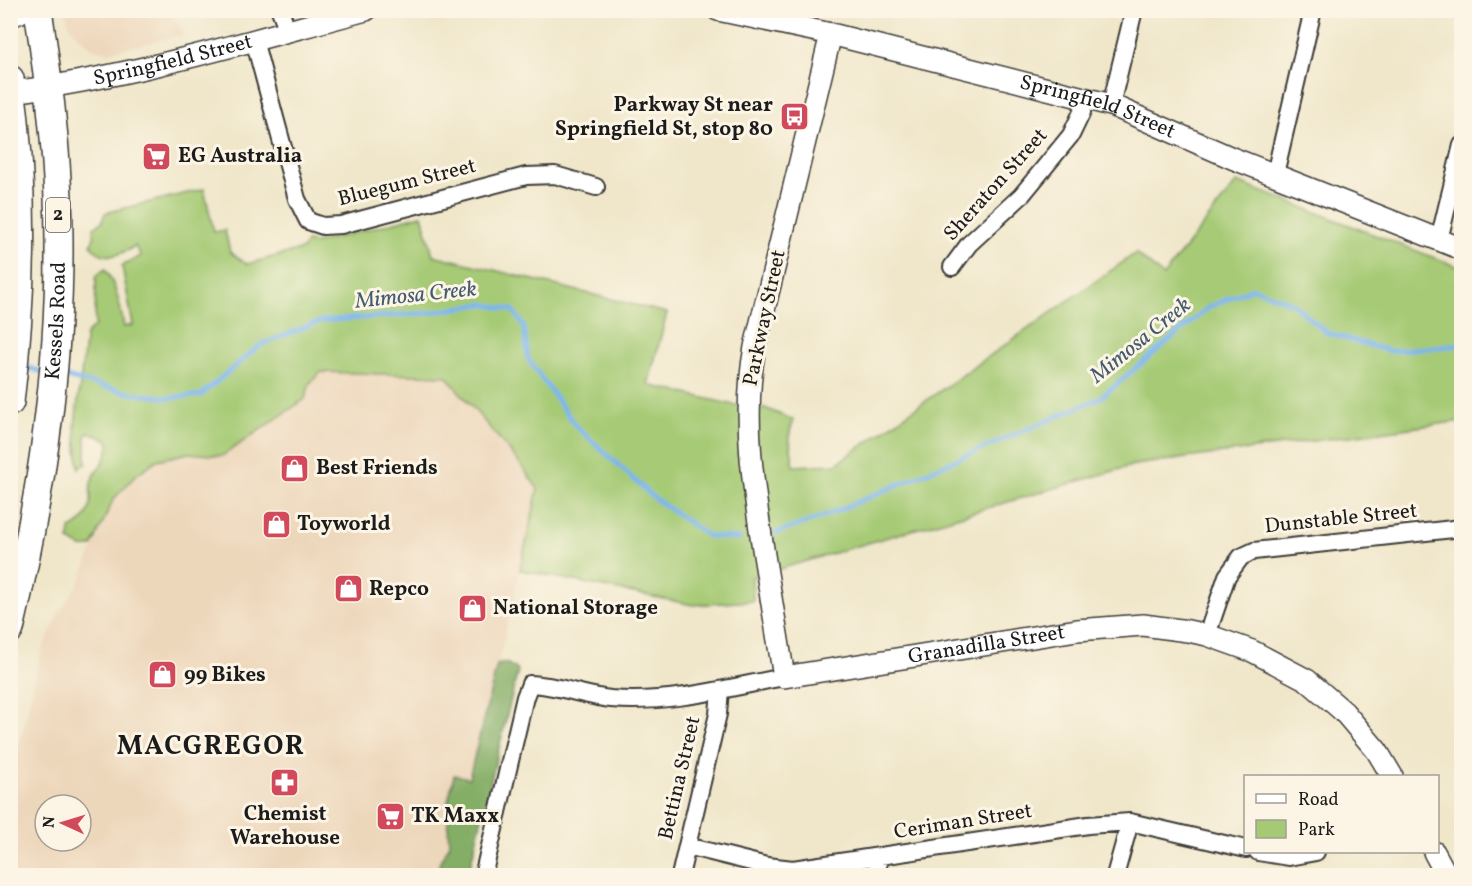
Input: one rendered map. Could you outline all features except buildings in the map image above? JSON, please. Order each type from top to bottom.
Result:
[{"type":"highway","points":[[10,14],[18,10]]},
{"type":"highway","name":"Kessels Road","points":[[10,629],[16,579],[34,522],[56,342],[58,185],[50,87],[38,10]]},
{"type":"highway","name":"Kessels Road","points":[[11,85],[19,201],[19,272],[12,393]]},
{"type":"street","points":[[280,10],[288,31]]},
{"type":"street","name":"Springfield Street","points":[[11,85],[50,87],[136,70],[366,10]]},
{"type":"street","name":"Springfield Street","points":[[718,10],[831,34],[1111,105],[1232,158],[1461,249]]},
{"type":"street","points":[[1111,105],[1134,10]]},
{"type":"street","points":[[1275,174],[1313,10]]},
{"type":"street","name":"Parkway Street","points":[[784,677],[754,495],[748,417],[749,378],[831,34]]},
{"type":"street","name":"Bluegum Street","points":[[254,40],[297,199],[308,221],[323,226],[340,225],[526,176],[555,175],[596,187]]},
{"type":"street","name":"Sheraton Street","points":[[952,267],[969,244],[1021,196],[1071,135],[1082,112],[1084,98]]},
{"type":"street","points":[[1439,240],[1461,145]]},
{"type":"street","name":"Dunstable Street","points":[[1207,635],[1227,576],[1241,557],[1254,551],[1461,528]]},
{"type":"street","name":"Granadilla Street","points":[[483,876],[530,684],[549,685],[610,699],[671,699],[784,677],[1077,630],[1143,625],[1207,635],[1267,658],[1306,680],[1344,712],[1377,751],[1391,775]]},
{"type":"street","name":"Bettina Street","points":[[680,876],[718,714],[720,690]]},
{"type":"street","points":[[1116,876],[1130,822]]},
{"type":"street","name":"Ceriman Street","points":[[687,846],[767,866],[793,869],[1088,825],[1130,822],[1244,849]]},
{"type":"street","points":[[1264,853],[1289,857],[1311,853]]},
{"type":"street","points":[[1435,853],[1447,876]]},
{"type":"street","points":[[876,876],[880,857]]},
{"type":"shaded area","points":[[66,11],[169,11],[185,34],[109,52],[99,51],[77,36],[68,23]]},
{"type":"shaded area","points":[[321,372],[446,376],[518,461],[538,489],[498,665],[468,875],[11,876],[11,780],[41,653],[58,615],[79,583],[113,500],[136,475],[157,460],[189,453],[222,455],[305,399],[310,383]]},
{"type":"green space","points":[[1237,182],[1461,268],[1461,421],[1134,465],[752,577],[753,601],[693,605],[520,570],[538,489],[518,461],[446,376],[321,372],[310,383],[305,399],[222,456],[189,453],[157,460],[136,475],[113,500],[92,547],[81,547],[69,540],[70,529],[88,513],[91,504],[91,482],[106,457],[109,447],[109,441],[88,432],[86,465],[82,465],[79,469],[75,425],[86,334],[95,326],[96,276],[105,269],[115,289],[124,327],[133,325],[122,266],[141,256],[135,246],[112,256],[100,254],[95,250],[91,244],[94,238],[94,227],[102,222],[105,213],[204,189],[214,232],[225,230],[230,252],[247,264],[303,249],[306,242],[316,243],[422,215],[433,255],[667,313],[648,385],[734,405],[765,408],[793,420],[789,436],[794,466],[836,464],[1136,253],[1163,276]]},
{"type":"green space","points":[[506,663],[518,670],[468,875],[437,875],[440,861],[449,846],[447,806],[454,775],[469,778],[497,665]]},
{"type":"waterway","name":"Mimosa Creek","points":[[776,533],[825,516],[1100,398],[1209,307],[1253,288],[1292,303],[1327,333],[1390,351],[1462,345]]},
{"type":"waterway","name":"Mimosa Creek","points":[[62,376],[129,393],[169,398],[201,395],[260,345],[321,321],[427,313],[482,304],[513,310],[524,327],[528,359],[575,425],[654,498],[708,536],[739,539]]},
{"type":"waterway","name":"Mimosa Creek","points":[[21,366],[47,373]]},
{"type":"place","name":"Parkway St near Springfield St, stop 80","points":[[794,117]]},
{"type":"place","name":"EG Australia","points":[[157,156]]},
{"type":"place","name":"Best Friends","points":[[295,468]]},
{"type":"place","name":"Toyworld","points":[[276,524]]},
{"type":"place","name":"Repco","points":[[348,589]]},
{"type":"place","name":"National Storage","points":[[472,608]]},
{"type":"place","name":"99 Bikes","points":[[163,675]]},
{"type":"place","name":"Chemist Warehouse","points":[[285,783]]},
{"type":"place","name":"TK Maxx","points":[[390,816]]},
{"type":"district","name":"MACGREGOR","points":[[211,747]]}]
